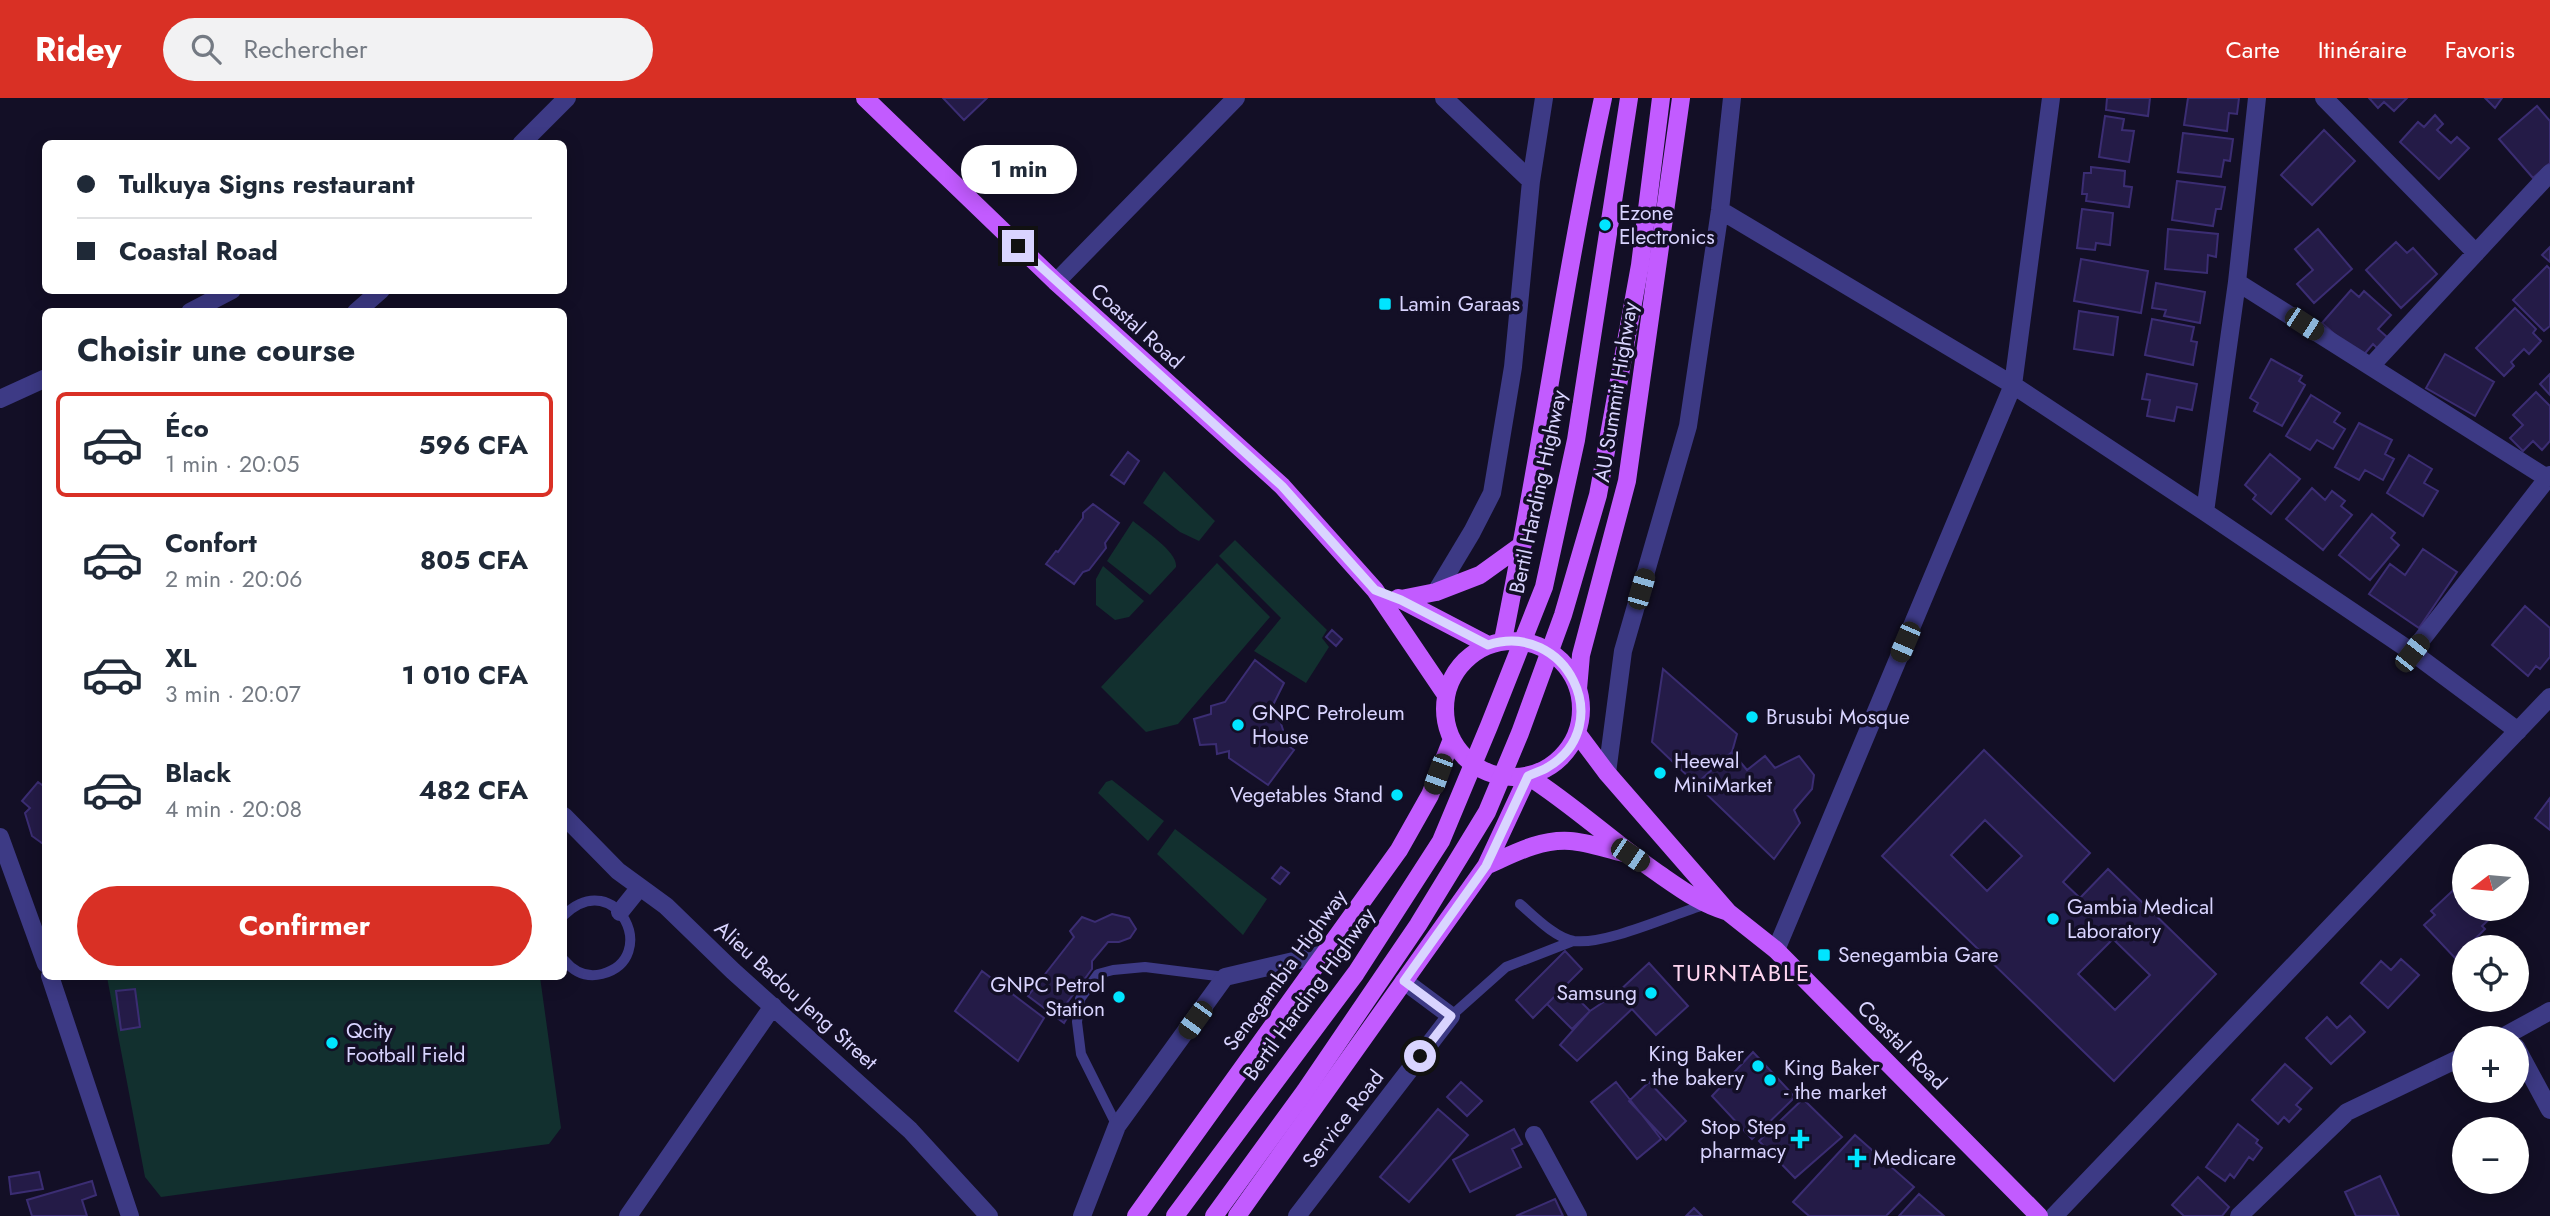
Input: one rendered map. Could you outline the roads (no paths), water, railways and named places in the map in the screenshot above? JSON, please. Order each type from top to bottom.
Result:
[{"type":"main road","name":"Coastal Road","points":[[865,98],[1056,282],[1282,486],[1375,590],[1446,695]]},
{"type":"main road","points":[[1495,643],[1523,544],[1588,166],[1603,98]]},
{"type":"main road","name":"Bertil Harding Highway","points":[[1175,1216],[1356,973],[1441,841],[1489,726],[1544,587],[1576,440],[1629,98]]},
{"type":"main road","points":[[1214,1216],[1305,1091],[1418,925],[1487,812],[1520,733],[1563,615],[1598,495],[1640,265],[1661,98]]},
{"type":"main road","name":"AU Summit Highway","points":[[1578,689],[1581,655],[1627,481],[1681,98]]},
{"type":"main road","points":[[1401,600],[1436,592],[1480,575],[1523,544]]},
{"type":"main road","name":"Coastal Road","points":[[1375,590],[1495,643]]},
{"type":"main road","points":[[1495,643],[1532,643],[1552,653],[1568,668],[1578,689],[1581,711],[1577,733],[1565,753],[1549,767],[1528,776],[1506,777],[1484,770],[1465,758],[1452,739],[1446,718],[1446,695],[1454,674],[1469,657],[1495,643]]},
{"type":"main road","name":"Coastal Road","points":[[1577,733],[1607,773],[1728,912],[1776,950],[2030,1213]]},
{"type":"main road","name":"Senegambia Highway","points":[[1136,1216],[1399,850],[1430,795],[1452,739]]},
{"type":"main road","name":"Coastal Road","points":[[1528,776],[1547,788],[1630,855],[1704,905],[1728,912]]},
{"type":"main road","points":[[1237,1216],[1486,866],[1528,776]]},
{"type":"main road","points":[[1486,866],[1528,847],[1553,842],[1570,841],[1630,855]]},
{"type":"street","points":[[524,140],[567,98]]},
{"type":"street","points":[[1056,282],[1236,98]]},
{"type":"street","points":[[1444,98],[1531,181]]},
{"type":"street","points":[[1436,592],[1492,493],[1513,367],[1531,181],[1544,98]]},
{"type":"street","points":[[1607,773],[1623,651],[1688,426],[1720,210],[1732,98]]},
{"type":"street","points":[[1776,950],[2012,385],[2051,98]]},
{"type":"street","points":[[2205,512],[2237,282],[2258,98]]},
{"type":"street","points":[[2324,98],[2476,253]]},
{"type":"street","points":[[2371,366],[2550,173]]},
{"type":"street","points":[[1720,210],[2012,385],[2412,653],[2518,731]]},
{"type":"street","points":[[2237,282],[2549,477],[2412,653]]},
{"type":"street","points":[[198,308],[224,294]]},
{"type":"street","points":[[361,308],[376,294]]},
{"type":"street","points":[[0,399],[42,380]]},
{"type":"street","points":[[2054,1216],[2550,697]]},
{"type":"street","name":"Alieu Badou Jeng Street","points":[[567,820],[618,871],[666,906],[911,1130],[989,1216]]},
{"type":"street","points":[[0,837],[42,953]]},
{"type":"street","points":[[621,912],[640,887]]},
{"type":"street","points":[[1082,1216],[1117,1126],[1226,977],[1324,954]]},
{"type":"street","points":[[51,980],[130,1216]]},
{"type":"street","points":[[1404,981],[1451,1016]]},
{"type":"street","points":[[628,1216],[773,1006]]},
{"type":"street","points":[[2529,1026],[2550,1011]]},
{"type":"street","name":"Service Road","points":[[1297,1216],[1451,1016]]},
{"type":"street","points":[[2239,1216],[2347,1112],[2452,1062]]},
{"type":"street","points":[[2529,1073],[2550,1110]]},
{"type":"street","points":[[1534,1135],[1578,1216]]},
{"type":"lane","points":[[567,912],[584,901],[610,904],[621,912],[631,935],[625,958],[618,967],[608,973],[585,975],[567,963]]},
{"type":"lane","points":[[1520,904],[1547,928],[1573,941]]},
{"type":"lane","points":[[1451,1016],[1506,967],[1573,941],[1623,932],[1704,905]]},
{"type":"lane","points":[[1117,1126],[1082,1054],[1077,1021],[1080,999],[1098,974],[1145,967],[1226,977]]},
{"type":"place","name":"Ezone Electronics","points":[[1605,225]]},
{"type":"place","name":"Lamin Garaas","points":[[1385,304]]},
{"type":"place","name":"Brusubi Mosque","points":[[1752,717]]},
{"type":"place","name":"GNPC Petroleum House","points":[[1238,725]]},
{"type":"place","name":"Heewal MiniMarket","points":[[1660,773]]},
{"type":"place","name":"Vegetables Stand","points":[[1397,795]]},
{"type":"place","name":"Gambia Medical Laboratory","points":[[2053,919]]},
{"type":"place","name":"Senegambia Gare","points":[[1824,955]]},
{"type":"place","name":"Samsung","points":[[1651,993]]},
{"type":"place","name":"GNPC Petrol Station","points":[[1119,997]]},
{"type":"place","name":"Qcity Football Field","points":[[332,1043]]},
{"type":"place","name":"King Baker - the bakery","points":[[1758,1066]]},
{"type":"place","name":"King Baker - the market","points":[[1770,1080]]},
{"type":"place","name":"Stop Step pharmacy","points":[[1800,1139]]},
{"type":"place","name":"Medicare","points":[[1857,1158]]},
{"type":"district","name":"TURNTABLE","points":[[1742,973]]}]
